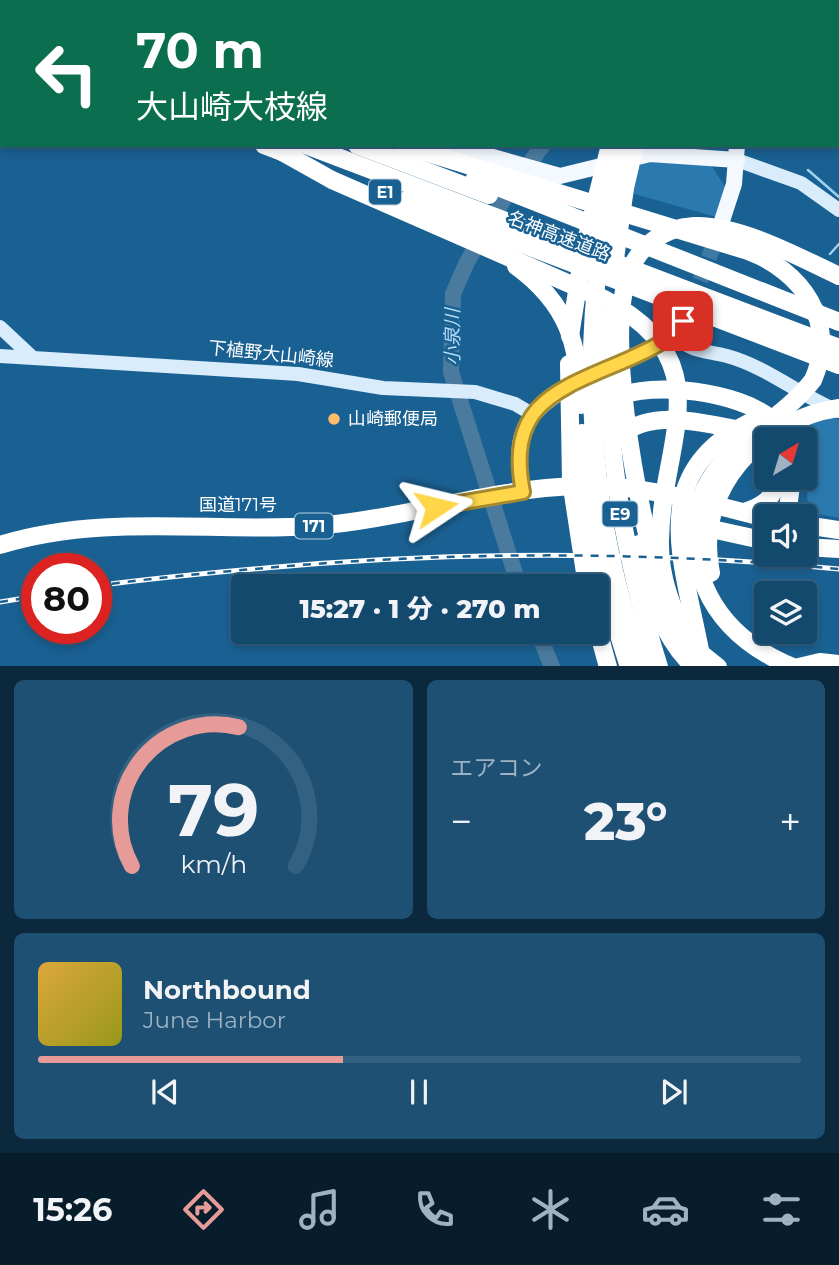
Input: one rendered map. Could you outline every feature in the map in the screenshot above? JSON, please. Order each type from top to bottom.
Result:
[{"type":"highway","name":"名神高速道路","points":[[269,147],[839,348]]},
{"type":"highway","name":"名神高速道路","points":[[311,147],[839,365]]},
{"type":"highway","name":"名神高速道路","points":[[364,147],[529,197]]},
{"type":"highway","name":"名神高速道路","points":[[392,147],[529,197],[839,322]]},
{"type":"highway","points":[[407,147],[529,197],[667,225],[777,263],[798,277],[816,297],[827,330],[825,354],[815,377],[792,400],[736,446],[715,469],[702,494],[695,535],[698,566],[718,612],[753,646],[794,666]]},
{"type":"highway","points":[[585,574],[569,454],[570,341],[583,253],[610,147]]},
{"type":"highway","name":"E9","points":[[622,147],[612,187],[599,275],[592,402],[603,519],[632,636],[633,666]]},
{"type":"highway","name":"E9","points":[[633,666],[634,580],[619,509],[610,429],[608,358],[615,258],[625,188],[635,147]]},
{"type":"highway","points":[[282,152],[332,180],[616,305],[639,321],[665,353],[675,376],[680,413],[661,511],[660,555],[669,598],[690,643]]},
{"type":"highway","points":[[717,666],[690,643],[673,617],[662,591],[634,465],[621,335],[623,298],[629,272],[640,252],[658,236],[696,226],[736,233],[836,269]]},
{"type":"highway","points":[[480,245],[532,279],[555,305],[573,339],[580,371],[584,466],[592,530],[607,596],[633,666]]},
{"type":"highway","points":[[608,358],[621,467],[652,598],[665,630],[693,666]]},
{"type":"highway","points":[[581,469],[581,442],[591,418],[615,398],[639,389],[666,389],[748,404],[774,421],[778,427]]},
{"type":"highway","points":[[704,666],[680,543],[684,489],[700,461],[720,440],[792,400]]},
{"type":"highway","points":[[794,666],[755,643],[733,621],[713,582],[708,554],[709,526],[716,500],[726,481],[759,443],[799,419],[839,409]]},
{"type":"highway","points":[[605,468],[614,443],[623,433],[635,425],[654,420],[744,431],[754,438]]},
{"type":"highway","name":"国道171号","points":[[0,545],[82,528],[317,526],[517,493],[578,486],[655,493],[754,515]]},
{"type":"highway","points":[[744,512],[765,503],[775,490]]},
{"type":"highway","points":[[607,503],[618,590],[633,666]]},
{"type":"highway","points":[[585,510],[600,598],[633,666]]},
{"type":"highway","points":[[618,590],[619,540],[630,522],[644,515],[668,515],[731,535],[754,539]]},
{"type":"highway","points":[[817,527],[839,530]]},
{"type":"highway","points":[[817,548],[839,549]]},
{"type":"highway","points":[[609,640],[633,666]]},
{"type":"highway","points":[[801,666],[820,662],[839,664]]},
{"type":"main road","points":[[458,147],[560,176],[572,175],[622,158],[650,154],[737,152],[801,183],[839,210]]},
{"type":"main road","points":[[718,233],[734,184],[737,152]]},
{"type":"main road","points":[[0,327],[31,356]]},
{"type":"main road","points":[[517,493],[519,442],[532,414],[551,397],[656,346],[678,327],[693,351],[752,364],[802,395],[839,409]]},
{"type":"main road","name":"下植野大山崎線","points":[[0,356],[298,374],[383,388],[467,391],[493,396],[532,414]]},
{"type":"shaded area","points":[[708,160],[725,187],[720,218],[631,193],[639,161]]},
{"type":"shaded area","points":[[832,417],[839,420],[839,518],[818,514],[817,504],[811,504],[807,499],[807,490],[817,490],[817,427],[809,427],[809,423]]},
{"type":"waterway","name":"小泉川","points":[[515,574],[451,372],[453,294],[467,262],[507,194],[542,147]]},
{"type":"waterway","points":[[808,170],[839,197]]},
{"type":"waterway","points":[[830,254],[839,244]]},
{"type":"waterway","name":"小泉川","points":[[543,644],[552,666]]},
{"type":"tunnel","points":[[692,303],[718,233]]},
{"type":"railway","points":[[112,584],[337,562],[480,556],[624,556],[839,569]]},
{"type":"railway","points":[[0,602],[21,599]]},
{"type":"place","name":"山崎郵便局","points":[[334,419]]},
{"type":"route","points":[[436,507],[523,492],[518,467],[519,442],[523,427],[541,404],[593,374],[666,341],[683,321]]}]
